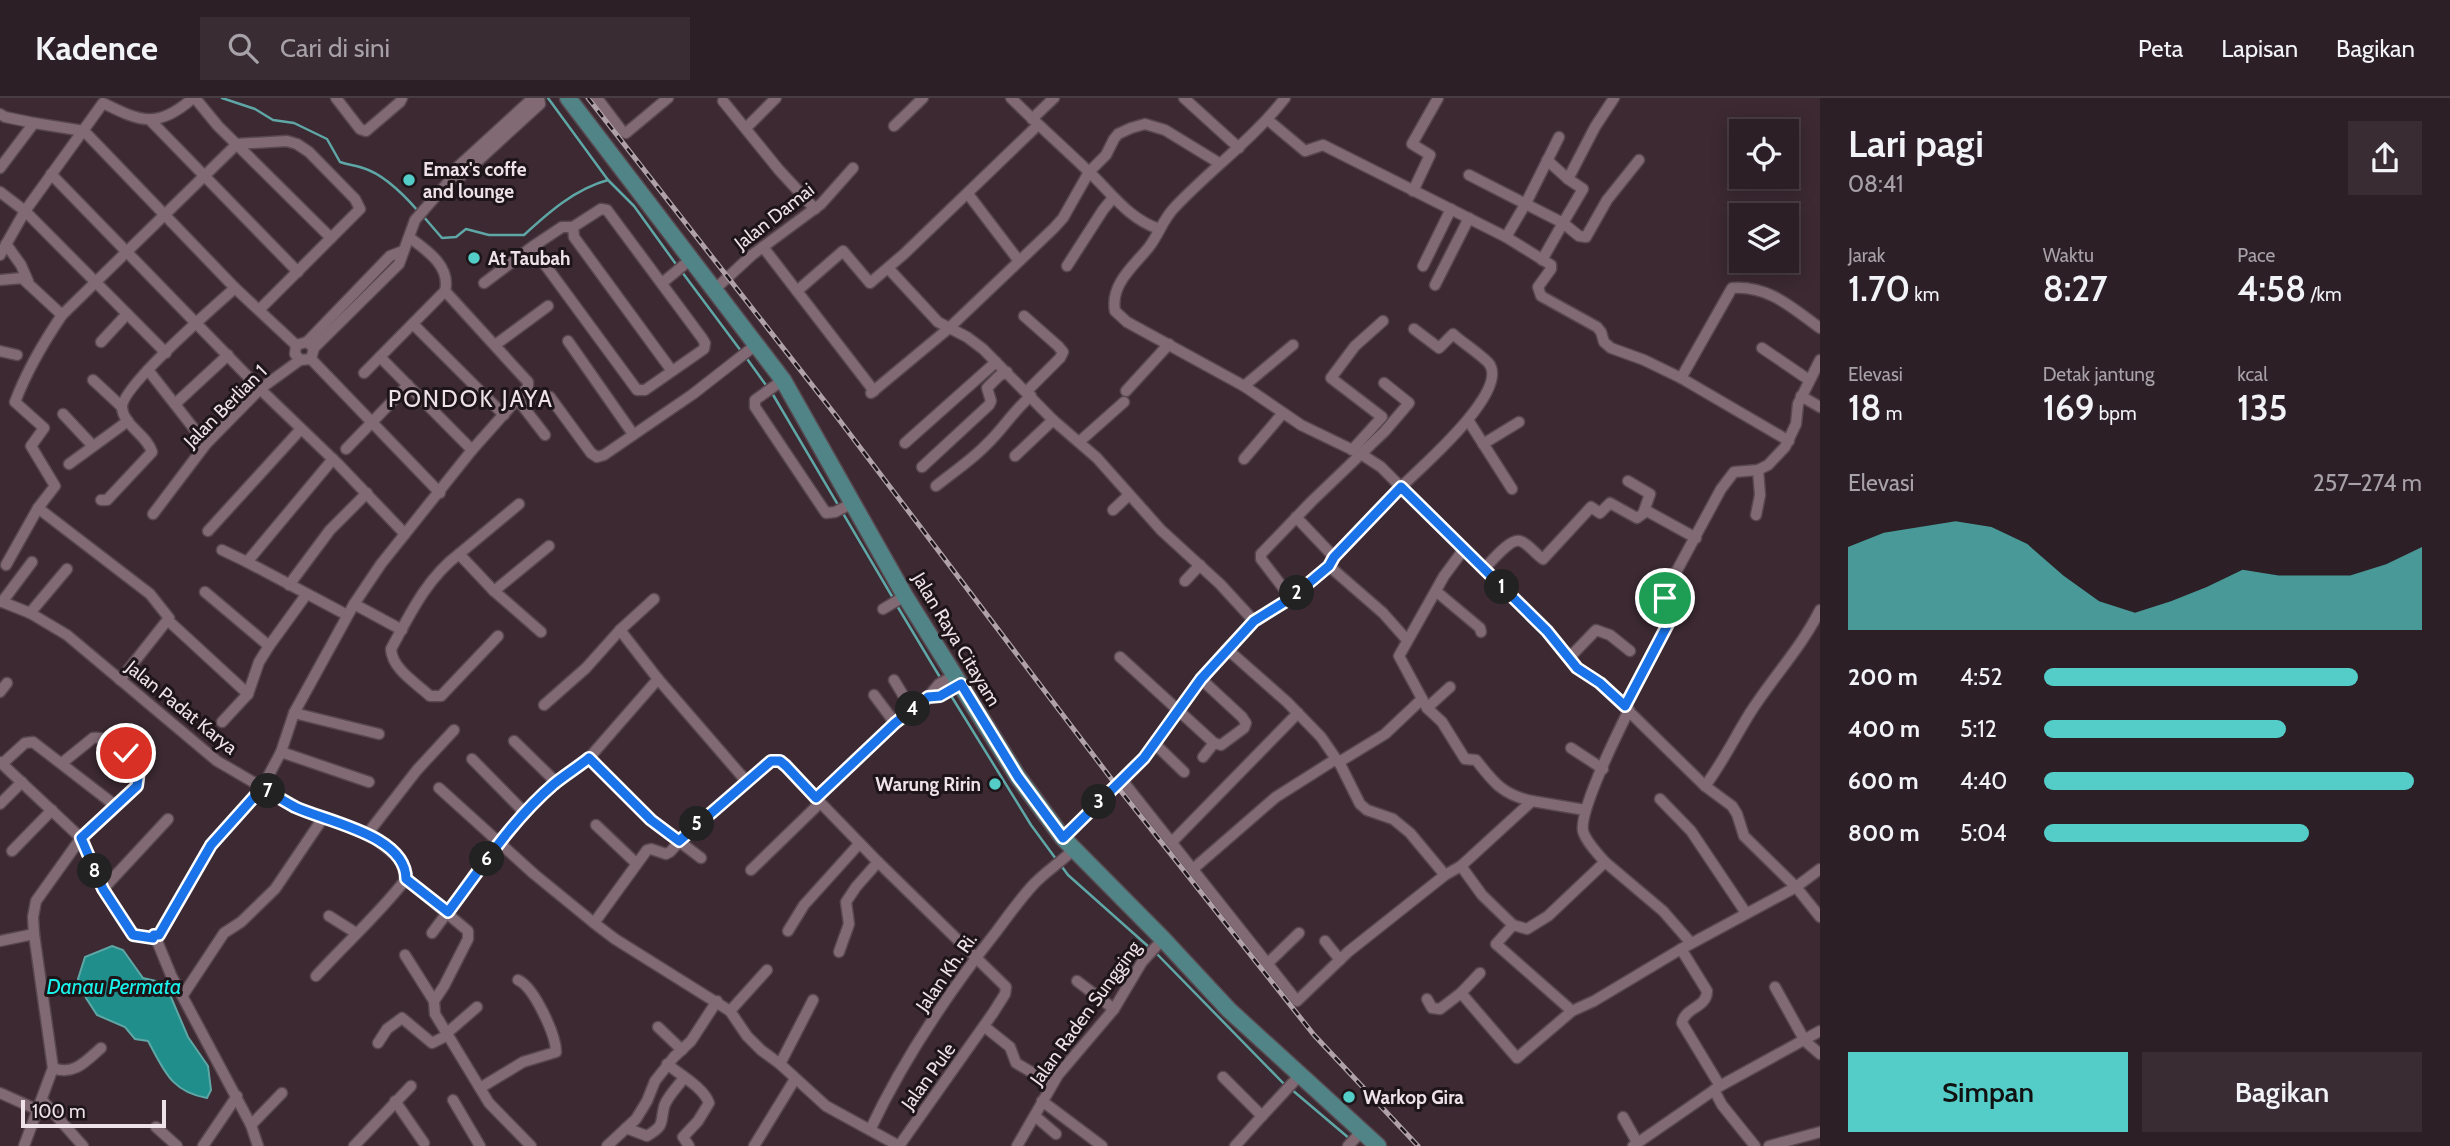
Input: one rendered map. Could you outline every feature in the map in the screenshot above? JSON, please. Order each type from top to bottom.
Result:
[{"type":"main road","name":"Jalan Raya Citayam","points":[[568,98],[687,263],[714,290],[777,383],[844,508],[902,598],[950,684],[1067,849],[1297,1077],[1354,1141],[1378,1146]]},
{"type":"street","points":[[0,255],[25,211],[84,131],[99,100],[143,121],[171,114],[194,98],[331,238]]},
{"type":"street","points":[[336,98],[360,129],[366,131],[402,98]]},
{"type":"street","points":[[364,373],[444,291],[447,276],[443,268],[410,239],[415,220],[450,180],[455,168],[537,98]]},
{"type":"street","points":[[597,98],[626,133],[667,98]]},
{"type":"street","points":[[746,128],[776,98]]},
{"type":"street","points":[[894,126],[923,98]]},
{"type":"street","points":[[1011,98],[1092,175],[1112,198],[1143,223],[1159,229]]},
{"type":"street","points":[[797,291],[844,251],[870,283],[968,194],[1054,98]]},
{"type":"street","points":[[1184,98],[1240,148]]},
{"type":"street","points":[[1285,98],[1240,148],[1219,163],[1176,206],[1152,244],[1119,284],[1115,311],[1127,322],[1244,386],[1316,433],[1381,467],[1547,631],[1577,668],[1600,683],[1705,786],[1732,806],[1744,836],[1796,887],[1820,917]]},
{"type":"street","points":[[1413,191],[1432,152],[1412,144],[1438,98]]},
{"type":"street","points":[[1568,179],[1595,127],[1614,98]]},
{"type":"street","points":[[723,101],[779,170],[815,209]]},
{"type":"street","points":[[0,114],[84,131],[235,288],[296,345],[308,352],[440,493]]},
{"type":"street","points":[[150,120],[298,272]]},
{"type":"street","points":[[1268,120],[1305,151],[1324,145],[1506,237],[1551,266],[1538,287],[1541,296],[1597,327],[1604,342],[1611,348],[1681,377],[1789,441]]},
{"type":"street","points":[[0,168],[34,123]]},
{"type":"street","points":[[763,247],[873,392],[948,329],[1063,218],[1118,134],[1145,124],[1165,130],[1219,163]]},
{"type":"street","points":[[1506,237],[1559,137]]},
{"type":"street","points":[[6,565],[38,508],[55,486],[31,446],[44,428],[15,402],[25,374],[62,315],[237,144],[287,141],[309,152],[359,205],[357,212],[259,310]]},
{"type":"street","points":[[1542,260],[1583,192],[1581,186],[1568,179],[1548,160]]},
{"type":"street","points":[[1469,175],[1563,223],[1579,236],[1586,237],[1606,200],[1639,160]]},
{"type":"street","name":"Jalan Damai","points":[[714,290],[763,247],[815,209],[853,168]]},
{"type":"street","points":[[51,174],[405,534]]},
{"type":"street","points":[[0,191],[25,211],[166,353]]},
{"type":"street","points":[[968,194],[1019,261]]},
{"type":"street","points":[[1068,266],[1112,198]]},
{"type":"street","points":[[484,284],[531,247],[562,227],[573,228],[600,209],[607,210],[666,280],[705,343],[699,353],[645,390],[637,390],[531,247]]},
{"type":"street","points":[[1423,266],[1451,209]]},
{"type":"street","points":[[1435,285],[1469,218]]},
{"type":"street","points":[[573,228],[574,237],[671,371]]},
{"type":"street","name":"Jalan Berlian 1","points":[[153,514],[206,444],[260,389],[308,352],[390,256],[403,251],[410,239]]},
{"type":"street","points":[[6,244],[21,265],[28,281],[62,315]]},
{"type":"street","points":[[666,280],[687,263]]},
{"type":"street","points":[[888,268],[920,305],[948,329],[967,337],[1007,372],[1053,419],[1097,458],[1161,530],[1258,618]]},
{"type":"street","points":[[0,280],[16,277],[28,281]]},
{"type":"street","points":[[122,407],[128,391],[235,288]]},
{"type":"street","points":[[1681,377],[1732,289],[1752,288],[1770,293],[1820,328]]},
{"type":"street","points":[[156,938],[211,845],[262,788],[281,752],[294,713],[354,604],[472,450],[528,387],[528,382],[444,291]]},
{"type":"street","points":[[495,345],[548,306]]},
{"type":"street","points":[[101,342],[127,314]]},
{"type":"street","points":[[936,486],[989,443],[1060,358],[1062,352],[1058,346],[1024,316]]},
{"type":"street","points":[[1291,598],[1261,559],[1265,548],[1356,452],[1382,417],[1331,378],[1355,346],[1384,321]]},
{"type":"street","points":[[413,324],[504,415]]},
{"type":"street","name":"Jalan Kh. Ri.","points":[[870,1130],[912,1053],[976,957],[1031,887],[1067,849],[1122,780],[1155,744],[1201,679],[1258,618],[1291,598],[1331,562],[1468,420],[1489,387],[1492,371],[1489,363],[1453,334],[1440,348],[1414,329]]},
{"type":"street","points":[[568,341],[633,434]]},
{"type":"street","points":[[1079,442],[1125,396],[1169,344]]},
{"type":"street","points":[[296,345],[295,354],[308,352]]},
{"type":"street","points":[[1244,386],[1293,345]]},
{"type":"street","points":[[550,397],[591,453],[597,457],[604,455],[693,394],[753,347]]},
{"type":"street","points":[[1762,348],[1809,380]]},
{"type":"street","points":[[0,351],[18,355]]},
{"type":"street","points":[[175,404],[228,355]]},
{"type":"street","points":[[380,357],[472,450]]},
{"type":"street","points":[[1691,943],[1663,911],[1605,862],[1585,836],[1584,819],[1627,708],[1668,624],[1664,605],[1668,587],[1731,474],[1758,470],[1768,465],[1789,441],[1796,424],[1796,410],[1801,396],[1820,360]]},
{"type":"street","points":[[905,443],[996,362]]},
{"type":"street","points":[[148,370],[206,444]]},
{"type":"street","points":[[922,467],[989,405],[991,401],[987,388],[1007,372]]},
{"type":"street","points":[[93,380],[122,407],[128,421],[151,448],[151,456],[107,500],[101,500]]},
{"type":"street","points":[[777,383],[754,400],[755,407],[823,510],[829,514],[844,508]]},
{"type":"street","points":[[1356,452],[1385,431],[1410,401],[1384,383]]},
{"type":"street","points":[[346,449],[408,385]]},
{"type":"street","points":[[1801,396],[1820,407]]},
{"type":"street","points":[[518,400],[545,435]]},
{"type":"street","points":[[1244,459],[1283,413]]},
{"type":"street","points":[[63,414],[92,445]]},
{"type":"street","points":[[1015,456],[1053,419]]},
{"type":"street","points":[[1468,420],[1512,489]]},
{"type":"street","points":[[69,464],[128,421]]},
{"type":"street","points":[[1483,444],[1518,422]]},
{"type":"street","points":[[208,531],[302,429]]},
{"type":"street","points":[[247,562],[333,459]]},
{"type":"street","points":[[1756,515],[1760,495],[1758,470]]},
{"type":"street","points":[[1484,569],[1508,545],[1517,541],[1544,559],[1591,507],[1600,513],[1610,503],[1637,518],[1644,511],[1650,494],[1628,481]]},
{"type":"street","points":[[289,585],[330,530],[367,493]]},
{"type":"street","points":[[1113,510],[1129,495]]},
{"type":"street","points":[[498,636],[441,696],[435,697],[414,682],[393,659],[391,649],[430,583],[446,564],[519,504]]},
{"type":"street","points":[[38,508],[150,594],[169,618],[120,680]]},
{"type":"street","points":[[1644,511],[1696,538]]},
{"type":"street","points":[[1296,517],[1331,562],[1407,640]]},
{"type":"street","points":[[494,590],[550,547]]},
{"type":"street","points":[[1464,549],[1399,656],[1424,703],[1441,722],[1465,759],[1476,760],[1501,790],[1514,797],[1584,819]]},
{"type":"street","points":[[222,550],[347,615]]},
{"type":"street","points":[[459,554],[541,632]]},
{"type":"street","points":[[1,602],[32,562]]},
{"type":"street","points":[[1185,581],[1200,565]]},
{"type":"street","points":[[30,613],[67,569]]},
{"type":"street","points":[[205,592],[269,646]]},
{"type":"street","points":[[1437,592],[1480,628],[1481,632]]},
{"type":"street","points":[[222,722],[248,694],[259,662],[306,595]]},
{"type":"street","points":[[886,607],[902,598]]},
{"type":"street","points":[[544,705],[591,663],[620,630],[654,599]]},
{"type":"street","name":"Jalan Padat Karya","points":[[1,602],[30,613],[67,635],[217,761],[296,807],[368,833],[400,858],[406,870],[406,879],[468,931],[468,939],[434,1001]]},
{"type":"street","points":[[354,604],[402,630]]},
{"type":"street","points":[[1705,786],[1724,761],[1751,713],[1802,643],[1820,610]]},
{"type":"street","points":[[172,624],[248,694]]},
{"type":"street","points":[[620,630],[658,679],[747,782]]},
{"type":"street","points":[[1570,657],[1596,630],[1609,635],[1630,651]]},
{"type":"street","points":[[1227,649],[1321,737],[1338,761],[1360,804],[1367,810],[1393,819],[1445,874]]},
{"type":"street","points":[[1119,656],[1214,743],[1221,745],[1244,728],[1246,723],[1201,679]]},
{"type":"street","points":[[432,933],[525,813],[556,782],[589,758],[658,679]]},
{"type":"street","points":[[894,680],[912,710]]},
{"type":"street","points":[[751,870],[895,723],[928,697],[950,684]]},
{"type":"street","points":[[1193,869],[1276,797],[1385,734],[1424,703],[1450,687]]},
{"type":"street","points":[[874,695],[895,723]]},
{"type":"street","points":[[294,713],[379,734]]},
{"type":"street","points":[[1172,842],[1298,713]]},
{"type":"street","points":[[368,833],[417,770],[454,730]]},
{"type":"street","points":[[24,1146],[53,1068],[34,934],[36,901],[81,838],[137,786],[139,778],[134,762],[118,746],[104,738],[93,738],[62,763]]},
{"type":"street","points":[[513,741],[556,782]]},
{"type":"street","points":[[116,806],[38,745],[29,742],[1,763],[81,838],[103,889],[133,935],[156,938]]},
{"type":"street","points":[[1203,757],[1214,743]]},
{"type":"street","points":[[1155,744],[1184,772]]},
{"type":"street","points":[[1571,748],[1603,769]]},
{"type":"street","points":[[281,752],[369,782]]},
{"type":"street","points":[[589,758],[651,820],[701,858]]},
{"type":"street","points":[[472,759],[525,813]]},
{"type":"street","points":[[594,923],[647,850],[666,854],[775,760],[786,766],[859,844],[976,957]]},
{"type":"street","points":[[1122,780],[1297,1001],[1340,960],[1445,874],[1461,866],[1532,801]]},
{"type":"street","points":[[0,804],[22,782]]},
{"type":"street","points":[[439,788],[534,874],[594,923],[730,1011],[747,1036],[826,1106],[899,1146]]},
{"type":"street","points":[[1660,799],[1691,831],[1746,913]]},
{"type":"street","points":[[12,851],[52,810]]},
{"type":"street","points":[[183,995],[224,933],[241,922],[275,889],[323,818]]},
{"type":"street","points":[[103,889],[168,819]]},
{"type":"street","points":[[596,825],[636,863]]},
{"type":"street","points":[[788,931],[804,905],[859,844]]},
{"type":"street","points":[[839,952],[849,924],[846,902],[878,862]]},
{"type":"street","points":[[1461,866],[1482,895],[1513,925],[1521,929],[1532,927],[1548,916],[1605,862]]},
{"type":"street","points":[[1461,993],[1517,1058],[1572,1011],[1796,887],[1820,869]]},
{"type":"street","points":[[316,976],[388,903],[406,879]]},
{"type":"street","points":[[329,916],[356,933]]},
{"type":"street","points":[[1513,925],[1497,946],[1572,1011]]},
{"type":"street","points":[[1267,964],[1299,933]]},
{"type":"street","points":[[0,941],[34,934]]},
{"type":"street","points":[[156,938],[171,975],[237,1096],[258,1146]]},
{"type":"street","name":"Jalan Raden Sungging","points":[[1017,1146],[1052,1084],[1114,1009],[1142,962],[1161,941]]},
{"type":"street","points":[[1325,941],[1340,960]]},
{"type":"street","points":[[1681,949],[1708,996],[1706,1001],[1682,1018],[1682,1023],[1717,1088],[1723,1105],[1755,1146]]},
{"type":"street","points":[[405,955],[434,1001],[435,1014],[489,1102],[531,1146]]},
{"type":"street","name":"Jalan Pule","points":[[899,1146],[985,1027],[1005,994],[1006,987],[976,957]]},
{"type":"street","points":[[730,1011],[767,970]]},
{"type":"street","points":[[1427,999],[1432,1007],[1440,1009],[1461,993],[1480,973]]},
{"type":"street","points":[[480,1088],[523,1062],[556,1052],[551,1032],[537,1001],[522,981],[518,980]]},
{"type":"street","points":[[1076,981],[1114,1009]]},
{"type":"street","points":[[1775,987],[1805,1041],[1820,1054]]},
{"type":"street","points":[[780,1064],[813,1000]]},
{"type":"street","points":[[607,1146],[626,1128],[647,1101],[655,1081],[667,1064],[698,1032],[717,1001]]},
{"type":"street","points":[[378,1043],[387,1029],[402,1018],[432,1043],[448,1034],[477,1007]]},
{"type":"street","points":[[658,1027],[682,1051]]},
{"type":"street","points":[[985,1027],[1010,1046],[1016,1063],[1052,1084]]},
{"type":"street","points":[[1623,1117],[1635,1144],[1717,1088],[1820,1031]]},
{"type":"street","points":[[53,1068],[70,1072],[101,1048]]},
{"type":"street","points":[[667,1064],[707,1097],[709,1103],[698,1121],[683,1136],[689,1146]]},
{"type":"street","points":[[1223,1077],[1262,1116]]},
{"type":"street","points":[[1235,1146],[1297,1077]]},
{"type":"street","points":[[626,1128],[647,1136],[654,1131],[663,1120],[664,1107],[684,1078]]},
{"type":"street","points":[[754,1146],[795,1079]]},
{"type":"street","points":[[354,1146],[411,1086]]},
{"type":"street","points":[[0,1093],[40,1106],[83,1146]]},
{"type":"street","points":[[251,1125],[282,1093]]},
{"type":"street","points":[[202,1146],[237,1096]]},
{"type":"street","points":[[453,1100],[482,1144]]},
{"type":"street","points":[[395,1101],[423,1145]]},
{"type":"street","points":[[1042,1101],[1102,1146]]},
{"type":"street","points":[[1035,1116],[1056,1134]]},
{"type":"street","points":[[156,1127],[177,1146]]},
{"type":"street","points":[[1769,1146],[1820,1132]]},
{"type":"street","points":[[617,1137],[624,1146]]},
{"type":"water","name":"Danau Permata","points":[[112,946],[123,950],[143,978],[160,982],[171,997],[188,1037],[208,1066],[211,1090],[207,1098],[185,1091],[177,1085],[164,1070],[148,1041],[135,1039],[125,1027],[97,1015],[86,998],[78,979],[85,957]]},
{"type":"waterway","points":[[222,98],[255,109],[273,120],[294,123],[327,139],[340,162],[371,171],[386,180],[418,211]]},
{"type":"waterway","points":[[548,98],[608,180],[634,206],[678,267]]},
{"type":"waterway","points":[[423,216],[442,238],[456,237],[466,229],[489,235],[524,235],[574,195],[608,180]]},
{"type":"waterway","points":[[682,272],[741,351]]},
{"type":"waterway","points":[[745,356],[768,388]]},
{"type":"waterway","points":[[772,393],[893,598]]},
{"type":"waterway","points":[[896,604],[941,679]]},
{"type":"waterway","points":[[950,694],[1031,825],[1056,859]]},
{"type":"waterway","points":[[1060,864],[1068,875],[1150,948]]},
{"type":"waterway","points":[[1155,952],[1285,1085]]},
{"type":"waterway","points":[[1291,1089],[1350,1139]]},
{"type":"railway","points":[[588,98],[837,417],[1116,785],[1314,1035],[1418,1146]]},
{"type":"place","name":"Emax's coffe and lounge","points":[[409,180]]},
{"type":"place","name":"At Taubah","points":[[474,258]]},
{"type":"place","name":"Warung Ririn","points":[[995,784]]},
{"type":"place","name":"Warkop Gira","points":[[1349,1097]]},
{"type":"district","name":"PONDOK JAYA","points":[[471,399]]},
{"type":"route","points":[[126,753],[139,771],[137,786],[81,838],[103,889],[133,935],[153,938],[154,935],[159,935],[211,845],[262,788],[296,807],[368,833],[400,858],[406,870],[406,879],[448,912],[525,813],[556,782],[589,758],[651,820],[679,841],[771,761],[780,761],[816,798],[895,723],[928,697],[940,696],[961,684],[1018,777],[1063,838],[1144,758],[1201,679],[1254,621],[1291,598],[1329,566],[1334,557],[1401,487],[1547,631],[1577,668],[1600,683],[1625,706],[1668,624],[1665,598]]}]
